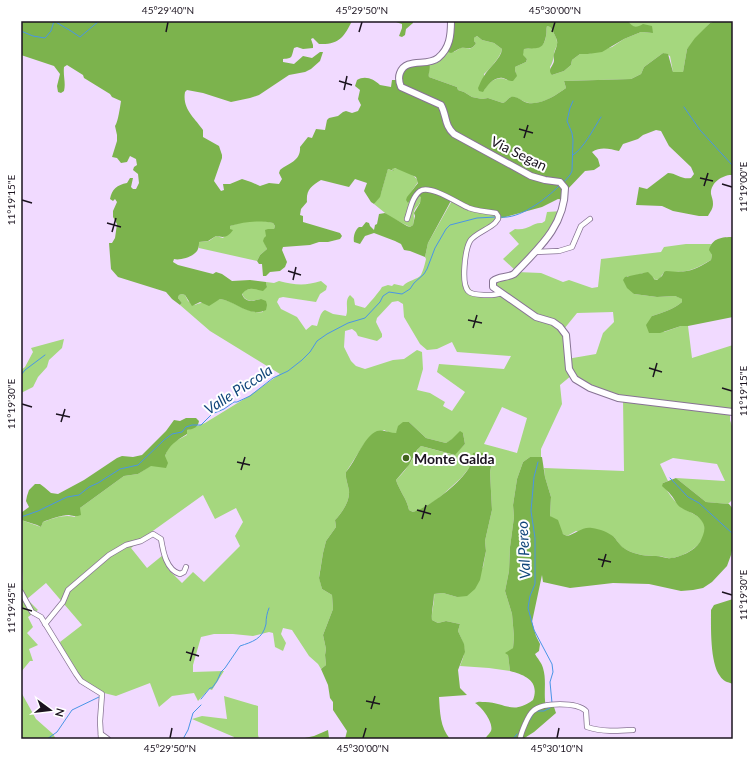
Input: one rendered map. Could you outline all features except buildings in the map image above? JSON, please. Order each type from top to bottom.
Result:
[{"type":"street","name":"Via Segan","points":[[451,21],[450,40],[444,52],[431,62],[407,65],[401,70],[398,77],[401,87],[441,106],[447,127],[454,134],[531,176],[560,182],[565,188],[561,215],[555,228],[514,274],[498,278],[493,281],[493,287],[501,293]]},
{"type":"street","points":[[407,219],[415,197],[420,191],[425,190],[451,199],[470,209],[496,213],[498,219],[495,223],[470,241],[464,261],[466,287],[468,291],[472,293],[497,295],[501,293],[536,317],[553,322],[560,326],[566,335],[569,369],[575,379],[582,384],[618,398],[733,412]]},
{"type":"street","points":[[535,252],[559,251],[572,247],[581,226],[590,219]]},
{"type":"street","points":[[45,624],[63,602],[68,590],[109,555],[126,545],[141,541],[153,534],[161,539],[168,564],[174,572],[180,574],[184,572],[186,566]]},
{"type":"street","points":[[21,592],[32,612],[41,617],[76,674],[81,680],[102,694],[101,737],[108,739]]},
{"type":"street","points":[[520,739],[530,713],[542,706],[560,704],[582,708],[586,711],[588,726],[594,729],[614,731],[633,730]]},
{"type":"green space","points":[[21,21],[352,21],[343,36],[336,41],[326,44],[319,44],[313,38],[311,39],[313,48],[294,48],[291,57],[283,59],[283,62],[294,64],[303,56],[312,58],[320,52],[323,52],[320,61],[311,69],[305,72],[289,75],[259,95],[231,102],[203,93],[187,90],[185,92],[185,103],[187,108],[203,130],[203,137],[219,146],[222,158],[214,181],[221,191],[224,190],[223,184],[230,184],[242,179],[260,186],[269,183],[279,184],[282,179],[279,173],[280,170],[299,156],[300,147],[308,137],[312,138],[316,129],[325,130],[327,120],[329,118],[338,116],[343,112],[346,111],[352,113],[358,111],[361,105],[358,99],[360,90],[355,86],[357,80],[363,78],[369,78],[380,85],[391,87],[392,80],[399,80],[406,65],[429,62],[429,77],[457,87],[458,90],[472,97],[482,99],[488,98],[503,103],[513,97],[528,103],[533,103],[544,101],[558,94],[566,88],[564,81],[631,79],[641,74],[644,67],[663,53],[668,54],[673,72],[683,72],[687,49],[695,38],[710,23],[715,21],[733,21],[733,175],[721,178],[713,186],[711,194],[713,206],[708,216],[699,216],[673,211],[662,206],[636,205],[639,187],[647,189],[668,173],[688,178],[691,178],[694,174],[691,167],[669,146],[661,131],[656,130],[643,135],[638,139],[623,144],[619,151],[602,149],[592,152],[598,159],[600,166],[594,170],[585,171],[566,191],[565,200],[558,199],[542,207],[502,218],[463,206],[453,197],[428,243],[425,257],[404,250],[401,244],[374,233],[365,236],[360,244],[354,242],[356,230],[359,227],[362,227],[366,222],[369,223],[374,230],[379,214],[385,213],[410,227],[413,225],[415,216],[414,213],[420,203],[421,197],[413,197],[408,203],[406,200],[418,183],[416,177],[395,168],[392,169],[394,171],[388,169],[380,197],[374,204],[364,191],[367,183],[355,179],[349,187],[321,180],[314,184],[308,191],[307,202],[301,209],[300,215],[303,216],[303,222],[340,233],[342,236],[340,239],[310,245],[283,247],[282,250],[287,262],[285,267],[280,271],[270,272],[266,276],[263,276],[262,264],[259,264],[257,261],[260,255],[267,249],[263,241],[266,236],[265,230],[274,229],[275,226],[273,223],[251,222],[230,226],[230,229],[233,230],[228,236],[216,236],[208,241],[199,242],[197,252],[184,259],[174,259],[173,262],[178,265],[213,274],[216,272],[232,281],[250,280],[266,282],[267,287],[263,291],[249,289],[244,291],[242,294],[247,300],[252,301],[261,299],[266,301],[266,310],[260,312],[248,311],[226,300],[220,299],[209,306],[200,302],[192,306],[185,295],[182,294],[179,295],[178,298],[182,303],[180,305],[166,292],[118,277],[111,269],[109,243],[112,243],[115,238],[117,224],[113,217],[113,211],[117,202],[115,199],[113,201],[110,199],[116,188],[127,183],[130,178],[133,178],[131,187],[133,189],[136,189],[139,183],[138,174],[133,170],[137,165],[136,159],[130,156],[127,162],[121,163],[117,158],[112,157],[117,141],[115,126],[121,101],[112,97],[110,94],[84,78],[83,75],[67,65],[64,67],[64,91],[61,93],[58,92],[57,86],[60,74],[54,66],[21,55]]},
{"type":"green space","points":[[393,21],[413,21],[413,23],[406,29],[405,35],[402,37],[399,36],[402,24]]},
{"type":"green space","points":[[451,21],[628,21],[635,27],[643,24],[652,26],[653,33],[641,32],[624,39],[602,52],[580,54],[572,60],[571,65],[564,71],[552,75],[550,70],[554,61],[557,43],[552,30],[547,26],[545,41],[541,47],[524,49],[523,55],[527,59],[526,62],[515,67],[517,76],[513,81],[497,78],[491,82],[483,92],[479,91],[478,88],[486,73],[497,60],[502,49],[494,43],[482,40],[477,36],[474,38],[476,43],[471,48],[461,48],[451,53],[445,51]]},
{"type":"green space","points":[[628,21],[715,21],[710,23],[687,49],[683,72],[673,72],[670,56],[663,53],[644,67],[641,74],[631,79],[564,81],[566,88],[558,94],[549,99],[534,103],[524,102],[513,97],[503,103],[488,98],[482,99],[472,97],[458,90],[457,87],[429,77],[429,62],[445,51],[454,52],[460,48],[469,48],[474,46],[476,43],[474,38],[477,36],[482,40],[494,43],[502,49],[495,62],[484,74],[484,90],[488,84],[494,80],[500,78],[507,80],[516,73],[515,67],[526,62],[527,59],[522,55],[524,49],[538,47],[543,44],[547,26],[550,27],[557,43],[550,67],[552,75],[564,71],[571,65],[572,60],[580,54],[588,54],[612,47],[624,39],[641,32],[653,33],[631,26]]},
{"type":"green space","points":[[392,168],[407,172],[414,176],[418,182],[409,195],[412,198],[418,196],[421,197],[420,202],[414,212],[413,225],[410,227],[390,217],[374,204],[381,193],[388,169],[393,171]]},
{"type":"green space","points":[[454,197],[463,206],[502,218],[471,242],[467,259],[466,280],[471,290],[479,294],[499,294],[493,282],[516,271],[503,259],[519,244],[509,233],[515,229],[524,229],[542,223],[545,221],[547,212],[562,211],[556,226],[517,272],[541,273],[563,282],[569,280],[592,288],[598,287],[601,259],[661,252],[664,247],[686,244],[711,244],[711,260],[693,269],[664,272],[657,280],[643,273],[634,276],[627,276],[634,294],[657,297],[675,296],[683,299],[682,302],[675,307],[652,316],[664,332],[681,326],[688,326],[692,358],[733,345],[733,413],[730,413],[730,420],[733,429],[733,499],[728,504],[706,502],[676,478],[725,481],[717,464],[673,458],[660,464],[668,481],[663,483],[670,495],[682,508],[699,517],[704,524],[704,535],[698,545],[683,555],[668,558],[630,552],[621,546],[614,537],[576,531],[567,536],[563,534],[550,516],[551,497],[544,468],[624,471],[623,398],[596,391],[572,375],[560,385],[562,404],[541,449],[541,457],[530,457],[523,462],[517,479],[513,505],[514,517],[510,547],[509,571],[505,591],[512,614],[514,637],[513,648],[508,655],[510,671],[460,666],[464,656],[464,645],[458,631],[460,624],[446,621],[438,623],[432,620],[434,594],[443,593],[457,597],[483,567],[486,551],[485,541],[492,510],[490,472],[492,462],[474,453],[470,467],[461,478],[438,499],[420,510],[413,512],[409,510],[407,502],[396,480],[409,465],[418,449],[421,446],[454,455],[465,444],[463,433],[446,443],[426,438],[409,422],[406,422],[396,433],[390,433],[384,430],[364,444],[346,472],[349,491],[347,503],[335,520],[336,527],[326,541],[319,577],[322,589],[332,595],[333,609],[323,635],[326,649],[326,665],[321,669],[309,656],[292,630],[283,628],[281,634],[286,643],[283,651],[275,647],[273,633],[269,632],[253,636],[214,634],[201,637],[193,665],[193,672],[224,671],[212,690],[209,689],[198,701],[194,693],[172,696],[159,707],[150,683],[116,696],[96,691],[74,675],[60,642],[82,625],[46,583],[27,599],[38,610],[28,617],[33,627],[27,633],[38,645],[29,649],[33,661],[30,661],[21,672],[21,581],[23,580],[21,567],[21,520],[41,527],[43,522],[55,518],[63,516],[75,517],[80,508],[124,476],[138,474],[165,456],[172,443],[187,435],[187,430],[205,423],[249,396],[280,374],[210,331],[180,305],[182,303],[178,298],[179,295],[185,295],[188,301],[195,305],[220,299],[226,300],[251,311],[263,312],[261,299],[252,301],[247,300],[242,293],[244,291],[267,287],[266,282],[274,283],[279,281],[310,284],[321,281],[327,286],[326,290],[320,294],[316,302],[283,297],[279,298],[277,302],[281,309],[297,317],[306,330],[312,325],[317,326],[323,311],[325,310],[333,314],[346,316],[347,300],[350,295],[354,299],[355,305],[365,308],[382,287],[388,285],[392,286],[394,284],[403,286],[407,282],[419,277],[425,263],[428,243]],"holes":[[[398,301],[403,304],[404,317],[420,344],[427,350],[437,349],[452,342],[457,352],[511,356],[504,369],[439,364],[437,372],[465,392],[452,411],[443,406],[445,402],[430,393],[417,390],[423,369],[422,352],[417,350],[404,359],[393,360],[365,369],[356,366],[351,361],[344,347],[345,331],[352,329],[358,336],[377,341],[382,337],[376,322],[377,318],[392,302]],[[613,312],[614,322],[603,333],[596,354],[567,359],[564,329],[577,313]],[[502,407],[527,418],[517,453],[484,444]],[[203,495],[215,519],[236,508],[243,522],[235,536],[240,546],[204,582],[193,572],[182,583],[168,569],[163,555],[147,568],[131,548]]]},
{"type":"green space","points":[[245,221],[264,221],[273,223],[275,226],[274,229],[271,230],[266,236],[265,244],[267,249],[260,255],[257,261],[199,248],[199,242],[209,241],[216,236],[223,238],[230,229],[230,226]]},
{"type":"green space","points":[[733,237],[733,317],[681,326],[660,333],[649,333],[646,325],[652,316],[675,307],[682,302],[682,299],[675,296],[657,297],[634,294],[627,288],[623,280],[625,277],[648,272],[655,280],[657,280],[666,271],[680,272],[695,269],[711,260],[712,255],[709,250],[712,243],[721,238]]},
{"type":"green space","points":[[64,339],[62,348],[49,360],[47,367],[38,377],[33,387],[21,393],[21,370],[25,367],[33,352],[31,348]]},
{"type":"green space","points":[[186,418],[196,418],[199,421],[198,425],[195,428],[187,430],[187,434],[171,446],[165,456],[168,463],[166,468],[151,466],[138,474],[124,476],[80,508],[81,515],[56,517],[43,522],[41,527],[21,520],[21,513],[29,507],[26,501],[29,490],[35,484],[40,484],[51,493],[58,494],[84,480],[117,458],[122,456],[133,457],[142,455],[166,431],[174,420],[180,421]]},
{"type":"green space","points":[[403,422],[409,422],[426,438],[446,443],[460,431],[463,433],[465,444],[455,455],[421,446],[417,450],[409,465],[396,480],[407,502],[409,510],[413,512],[436,500],[452,487],[469,468],[473,453],[479,452],[489,455],[492,462],[490,472],[492,510],[485,541],[486,551],[480,580],[475,589],[467,596],[457,597],[443,593],[434,594],[432,610],[432,620],[438,623],[446,621],[460,624],[458,631],[464,644],[465,652],[458,670],[460,688],[467,695],[439,697],[442,724],[450,739],[345,739],[347,731],[333,710],[333,702],[330,698],[328,685],[321,669],[326,665],[326,649],[323,635],[333,609],[332,595],[322,589],[319,578],[323,553],[326,541],[336,527],[335,520],[347,503],[349,491],[346,472],[364,443],[372,434],[377,431],[396,433],[398,426]]},
{"type":"green space","points":[[530,457],[542,457],[545,477],[551,497],[550,516],[558,520],[563,534],[567,536],[582,529],[592,528],[601,530],[614,537],[625,549],[630,552],[669,558],[687,553],[700,542],[704,533],[704,525],[694,514],[680,507],[662,486],[663,483],[676,478],[706,502],[729,504],[733,509],[733,546],[727,566],[712,582],[703,588],[693,590],[681,591],[649,584],[613,583],[570,588],[543,582],[542,575],[532,622],[540,644],[539,651],[535,654],[542,664],[544,673],[546,707],[554,707],[556,713],[534,732],[523,739],[485,739],[491,731],[491,724],[484,712],[475,703],[485,702],[509,707],[520,707],[533,700],[535,693],[533,684],[530,680],[510,671],[508,655],[505,653],[513,648],[514,637],[512,614],[505,591],[509,571],[510,547],[514,517],[513,505],[517,479],[523,462]]},
{"type":"green space","points":[[733,599],[733,684],[722,679],[714,663],[711,635],[711,610],[714,605]]},
{"type":"green space","points":[[21,692],[36,719],[53,734],[56,739],[21,739]]},
{"type":"green space","points":[[224,696],[258,706],[259,739],[234,739],[234,737],[192,719],[202,716],[227,719]]},
{"type":"green space","points":[[328,730],[329,738],[332,739],[300,739],[314,736]]},
{"type":"waterway","points":[[54,21],[80,37],[99,21]]},
{"type":"waterway","points":[[21,31],[33,36],[45,38],[51,31],[54,21]]},
{"type":"waterway","name":"Valle Piccola","points":[[564,182],[572,171],[573,140],[567,121],[573,101]]},
{"type":"waterway","points":[[684,107],[700,130],[733,166]]},
{"type":"waterway","points":[[573,155],[585,143],[601,117]]},
{"type":"waterway","name":"Valle Piccola","points":[[500,217],[515,215],[532,208],[559,186]]},
{"type":"waterway","name":"Valle Piccola","points":[[21,517],[38,511],[67,497],[79,495],[89,487],[120,469],[138,465],[172,434],[182,432],[186,427],[192,425],[201,425],[212,414],[224,409],[234,402],[250,396],[273,378],[288,371],[302,360],[310,352],[317,341],[327,334],[348,323],[365,318],[380,302],[383,296],[389,292],[402,294],[410,289],[424,274],[435,248],[450,225],[477,218],[496,217]]},
{"type":"waterway","points":[[21,375],[25,370],[45,355]]},
{"type":"waterway","name":"Val Pereo","points":[[538,462],[534,477],[531,511],[535,538],[535,584],[530,596],[528,608],[534,630],[552,664],[553,672],[550,682],[552,703]]},
{"type":"waterway","points":[[670,478],[688,497],[699,503],[733,534]]},
{"type":"waterway","points":[[201,699],[210,688],[212,688],[221,672],[240,646],[253,641],[260,636],[265,629],[269,608]]},
{"type":"waterway","points":[[47,739],[57,732],[72,710],[99,697]]},
{"type":"waterway","points":[[183,739],[188,730],[193,713],[201,705]]},
{"type":"waterway","name":"Val Pereo","points":[[537,711],[544,711],[550,708]]},
{"type":"waterway","name":"Val Pereo","points":[[530,720],[533,714]]},
{"type":"waterway","name":"Val Pereo","points":[[513,739],[517,734]]},
{"type":"place","name":"Monte Galda","points":[[406,458]]}]
